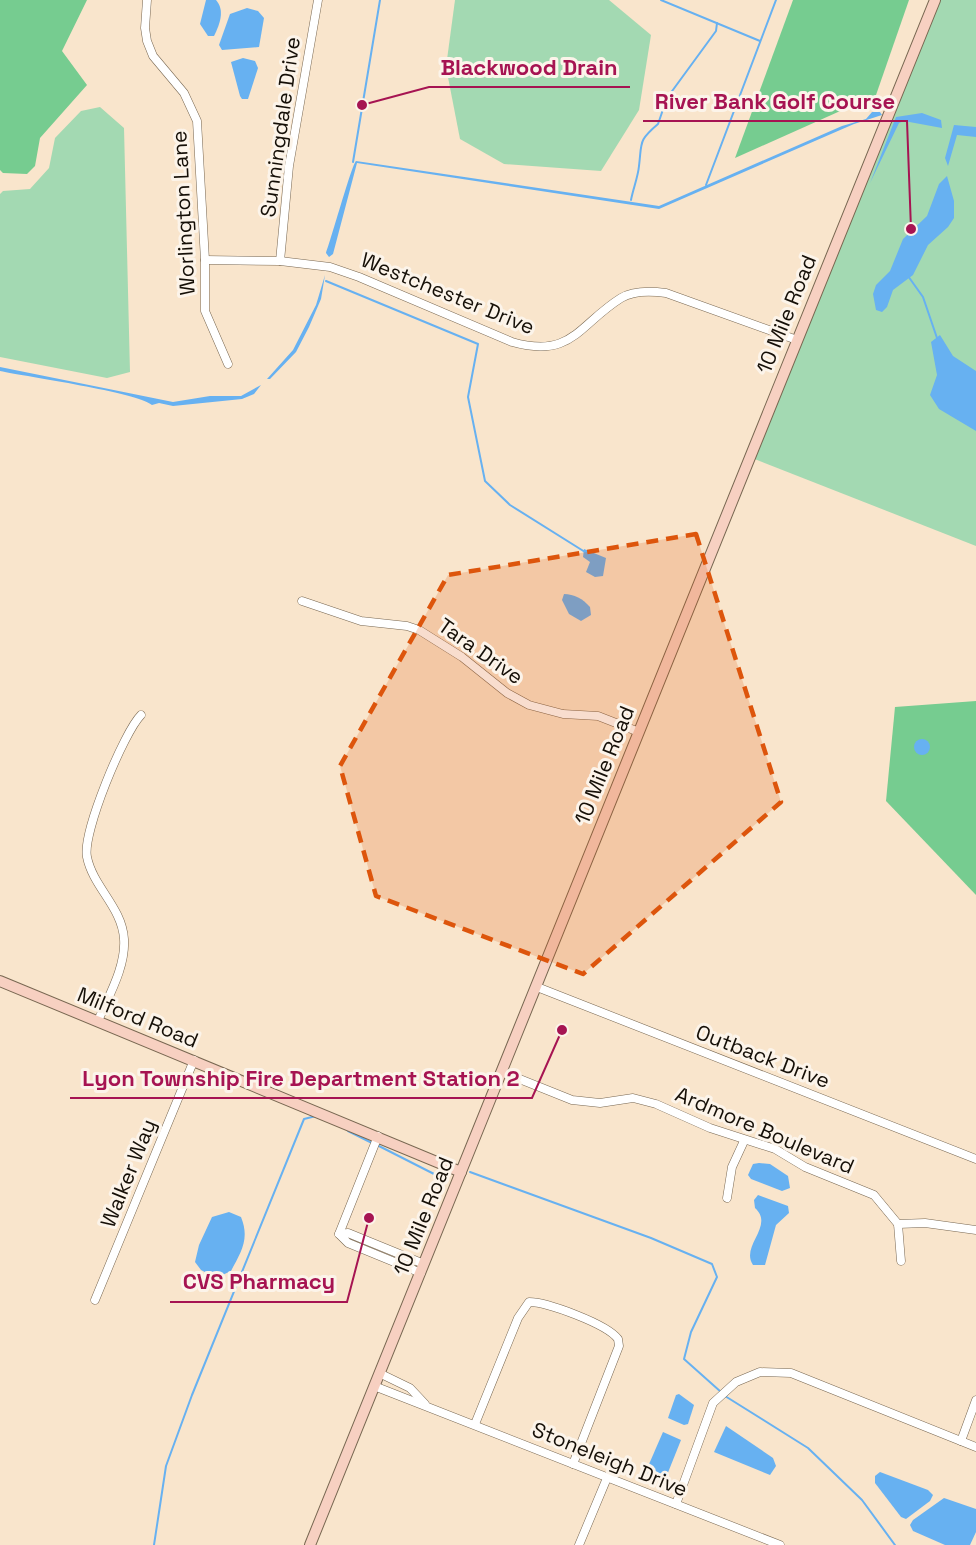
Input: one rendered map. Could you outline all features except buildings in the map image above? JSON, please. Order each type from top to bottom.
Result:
[{"type":"main road","name":"10 Mile Road","points":[[310,1545],[935,0]]},
{"type":"main road","name":"Milford Road","points":[[0,981],[461,1172]]},
{"type":"street","name":"Worlington Lane","points":[[147,0],[144,28],[153,56],[184,93],[197,121],[205,260],[205,310],[228,364]]},
{"type":"street","name":"Sunningdale Drive","points":[[280,261],[290,166],[318,0]]},
{"type":"street","name":"Westchester Drive","points":[[205,260],[306,263],[345,271],[512,342],[534,348],[560,344],[580,332],[622,297],[645,290],[666,293],[797,340]]},
{"type":"street","name":"Tara Drive","points":[[302,601],[361,621],[395,624],[419,630],[462,657],[507,693],[531,706],[563,714],[597,716],[639,732]]},
{"type":"street","points":[[98,1021],[120,968],[124,942],[122,926],[87,857],[86,844],[90,824],[124,741],[132,724],[141,714]]},
{"type":"street","name":"Outback Drive","points":[[537,987],[976,1159]]},
{"type":"street","name":"Walker Way","points":[[95,1300],[194,1060]]},
{"type":"street","name":"Ardmore Boulevard","points":[[502,1072],[572,1100],[600,1103],[633,1098],[657,1104],[744,1141],[775,1149],[805,1167],[874,1195],[898,1224]]},
{"type":"street","points":[[378,1136],[339,1234],[348,1243],[422,1269]]},
{"type":"street","points":[[727,1198],[732,1167],[744,1141]]},
{"type":"street","points":[[901,1261],[898,1224],[925,1223],[976,1230]]},
{"type":"street","points":[[475,1424],[518,1318],[529,1302],[544,1304],[607,1328],[618,1339],[619,1346],[573,1464]]},
{"type":"street","points":[[676,1504],[713,1403],[736,1382],[760,1372],[791,1373],[976,1447]]},
{"type":"street","name":"Stoneleigh Drive","points":[[379,1373],[410,1388],[426,1405]]},
{"type":"street","name":"Stoneleigh Drive","points":[[374,1386],[780,1545]]},
{"type":"street","points":[[961,1441],[976,1400]]},
{"type":"street","points":[[579,1545],[607,1478]]},
{"type":"highlighted area","points":[[696,534],[781,802],[583,974],[376,896],[340,766],[448,575]]},
{"type":"green space","points":[[0,0],[87,0],[62,51],[87,85],[40,138],[35,166],[27,174],[3,173],[0,170]]},
{"type":"green space","points":[[455,0],[609,0],[651,35],[639,110],[601,171],[504,164],[460,139],[446,67]]},
{"type":"green space","points":[[793,0],[909,0],[876,95],[735,158]]},
{"type":"green space","points":[[940,0],[976,0],[976,546],[752,458]]},
{"type":"green space","points":[[100,107],[124,128],[130,372],[107,378],[0,357],[0,194],[3,191],[30,189],[49,168],[55,138],[81,111]]},
{"type":"green space","points":[[976,701],[976,895],[886,801],[895,707]]},
{"type":"water","points":[[206,0],[216,0],[220,8],[220,22],[214,36],[208,36],[200,24]]},
{"type":"water","points":[[247,8],[258,11],[264,18],[259,47],[222,50],[219,45],[230,14]]},
{"type":"water","points":[[243,58],[255,61],[258,68],[248,99],[242,99],[240,96],[231,62]]},
{"type":"water","points":[[872,112],[880,112],[882,115],[854,124],[659,209],[357,163],[333,254],[329,257],[326,253],[356,161],[659,206],[842,126],[866,119]]},
{"type":"water","points":[[922,113],[941,120],[942,128],[904,121],[899,123],[870,183],[896,117]]},
{"type":"water","points":[[954,125],[976,127],[976,137],[957,135],[948,166],[945,158]]},
{"type":"water","points":[[947,176],[954,201],[954,218],[948,227],[928,245],[913,275],[893,290],[887,307],[882,312],[876,310],[873,294],[876,285],[890,271],[903,239],[927,216],[939,184]]},
{"type":"water","points":[[325,275],[321,299],[296,352],[270,379],[267,379],[293,350],[316,305]]},
{"type":"water","points":[[940,335],[953,356],[976,371],[976,431],[939,409],[930,395],[937,375],[931,342]]},
{"type":"water","points":[[0,367],[173,402],[210,396],[241,396],[261,385],[254,394],[242,399],[173,406],[159,403],[152,405],[104,390],[0,371]]},
{"type":"water","points":[[584,549],[606,558],[603,576],[595,577],[586,572],[590,562],[583,557]]},
{"type":"water","points":[[564,594],[575,596],[584,602],[590,607],[591,615],[581,621],[569,614],[562,600]]},
{"type":"water","points":[[919,739],[925,739],[930,747],[928,753],[919,755],[914,750],[914,744]]},
{"type":"water","points":[[753,1164],[770,1164],[788,1176],[790,1188],[782,1191],[751,1179],[748,1175]]},
{"type":"water","points":[[758,1195],[788,1206],[789,1213],[776,1225],[765,1265],[753,1265],[750,1258],[761,1222],[754,1200]]},
{"type":"water","points":[[229,1212],[241,1217],[245,1232],[244,1239],[231,1271],[216,1278],[201,1270],[195,1262],[199,1245],[212,1217]]},
{"type":"water","points":[[679,1394],[694,1405],[688,1424],[684,1425],[668,1418],[676,1395]]},
{"type":"water","points":[[726,1426],[773,1458],[776,1466],[770,1475],[714,1452]]},
{"type":"water","points":[[663,1432],[681,1440],[667,1475],[661,1480],[649,1476],[646,1471]]},
{"type":"water","points":[[880,1472],[928,1490],[933,1495],[930,1501],[906,1519],[901,1517],[875,1483],[875,1476]]},
{"type":"water","points":[[944,1498],[976,1509],[976,1532],[970,1545],[945,1545],[913,1531],[910,1525],[913,1520]]},
{"type":"waterway","points":[[353,162],[380,0]]},
{"type":"waterway","points":[[661,0],[760,41]]},
{"type":"waterway","points":[[706,185],[776,0]]},
{"type":"waterway","points":[[631,200],[644,138],[658,124],[667,98],[716,31],[717,23]]},
{"type":"waterway","points":[[908,276],[923,297],[937,338]]},
{"type":"waterway","points":[[326,281],[478,344],[468,397],[485,481],[510,505],[585,552]]},
{"type":"waterway","points":[[154,1545],[166,1466],[192,1395],[304,1119],[316,1116]]},
{"type":"waterway","points":[[348,1131],[372,1143]]},
{"type":"waterway","points":[[377,1145],[436,1175]]},
{"type":"waterway","points":[[470,1172],[651,1238],[712,1264],[717,1277],[691,1332],[684,1359],[721,1392]]},
{"type":"waterway","points":[[725,1396],[808,1448],[862,1500],[895,1545]]},
{"type":"place","name":"Blackwood Drain","points":[[362,105]]},
{"type":"place","name":"River Bank Golf Course","points":[[911,229]]},
{"type":"place","name":"Lyon Township Fire Department Station 2","points":[[562,1030]]},
{"type":"place","name":"CVS Pharmacy","points":[[369,1218]]}]
